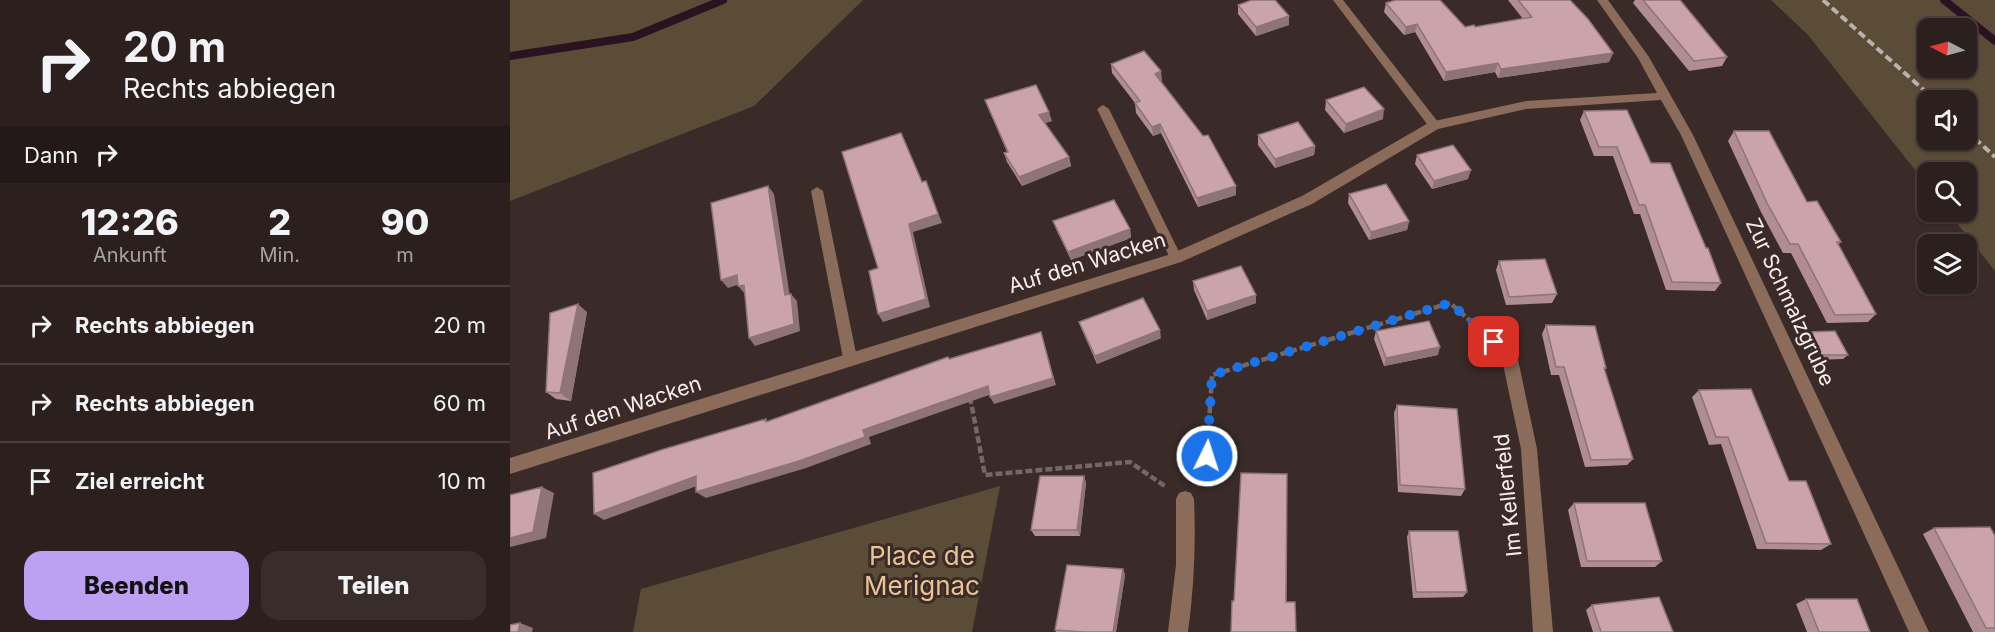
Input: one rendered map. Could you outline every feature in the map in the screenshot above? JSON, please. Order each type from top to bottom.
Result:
[{"type":"street","name":"Zur Schmalzgrube","points":[[1602,0],[1666,96],[1726,215],[1919,632]]},
{"type":"street","name":"Auf den Wacken","points":[[510,466],[1176,258],[1307,200],[1434,125],[1526,105],[1666,96]]},
{"type":"street","name":"Im Kellerfeld","points":[[1509,356],[1529,449],[1543,632]]},
{"type":"street","points":[[1178,632],[1184,598],[1187,547],[1185,499]]},
{"type":"lane","points":[[1338,0],[1434,125]]},
{"type":"lane","points":[[1103,109],[1176,258]]},
{"type":"lane","points":[[817,191],[850,358]]},
{"type":"path","points":[[969,394],[985,475],[1130,462],[1185,499],[1207,456],[1212,375],[1450,303],[1509,356]]},
{"type":"green space","points":[[510,0],[863,0],[754,106],[510,201]]},
{"type":"green space","points":[[1771,0],[1995,0],[1995,271],[1977,248],[1977,234],[1966,234],[1956,222],[1977,222],[1977,162],[1917,162],[1917,172],[1808,35]]},
{"type":"green space","name":"Place de Merignac","points":[[1000,486],[972,632],[633,632],[641,589]]},
{"type":"building","points":[[1252,0],[1275,0],[1289,16],[1256,27],[1238,5]]},
{"type":"building","points":[[1396,0],[1440,0],[1465,27],[1474,25],[1475,27],[1532,17],[1518,0],[1570,0],[1588,19],[1613,53],[1501,69],[1498,63],[1446,72],[1417,24],[1406,27],[1386,3]]},
{"type":"building","points":[[1643,0],[1680,0],[1727,57],[1694,61]]},
{"type":"building","points":[[1144,51],[1161,71],[1155,74],[1203,136],[1208,135],[1236,186],[1197,198],[1160,124],[1152,127],[1135,103],[1140,101],[1111,64]]},
{"type":"building","points":[[1036,85],[1049,112],[1039,115],[1069,157],[1019,177],[1004,153],[1008,152],[985,100]]},
{"type":"building","points":[[1364,87],[1384,109],[1346,124],[1326,100]]},
{"type":"building","points":[[1627,110],[1651,163],[1670,163],[1721,283],[1672,282],[1645,205],[1639,205],[1617,147],[1599,147],[1584,111]]},
{"type":"building","points":[[1298,122],[1315,146],[1275,159],[1258,135]]},
{"type":"building","points":[[1734,131],[1769,131],[1807,202],[1817,201],[1841,242],[1837,242],[1876,314],[1835,315],[1798,244],[1790,244],[1767,203]]},
{"type":"building","points":[[901,133],[922,182],[926,181],[938,214],[909,224],[926,299],[878,314],[869,271],[878,268],[842,152]]},
{"type":"building","points":[[1453,145],[1471,170],[1434,181],[1417,155]]},
{"type":"building","points":[[1386,184],[1409,221],[1371,232],[1349,194]]},
{"type":"building","points":[[768,186],[785,295],[791,294],[794,324],[749,338],[744,285],[738,286],[737,275],[721,280],[711,203]]},
{"type":"building","points":[[1114,200],[1130,229],[1068,252],[1053,221]]},
{"type":"building","points":[[1545,259],[1557,294],[1509,297],[1499,261]]},
{"type":"building","points":[[1241,266],[1256,295],[1207,311],[1193,281]]},
{"type":"building","points":[[1143,298],[1160,330],[1095,356],[1079,322]]},
{"type":"building","points":[[578,304],[560,393],[546,392],[550,313]]},
{"type":"building","points":[[1429,321],[1440,347],[1386,358],[1376,331]]},
{"type":"building","points":[[1546,325],[1595,326],[1606,368],[1604,368],[1633,459],[1591,460],[1564,367],[1556,367]]},
{"type":"building","points":[[1835,331],[1848,355],[1820,355],[1808,332]]},
{"type":"building","points":[[1041,332],[1053,378],[990,397],[988,386],[863,430],[865,437],[799,461],[696,492],[696,476],[594,514],[593,473],[766,419],[766,422],[948,357],[949,359]]},
{"type":"building","points":[[1751,389],[1789,481],[1806,481],[1831,544],[1766,543],[1728,437],[1716,437],[1699,390]]},
{"type":"building","points":[[1397,405],[1457,409],[1465,489],[1400,485]]},
{"type":"building","points":[[1241,473],[1287,474],[1286,602],[1295,602],[1296,632],[1231,632]]},
{"type":"building","points":[[1040,476],[1084,476],[1077,530],[1031,530]]},
{"type":"building","points":[[542,487],[533,532],[510,538],[510,495]]},
{"type":"building","points":[[1574,503],[1645,503],[1662,561],[1587,561]]},
{"type":"building","points":[[1990,527],[1995,536],[1995,628],[1986,628],[1934,528]]},
{"type":"building","points":[[1409,531],[1458,531],[1467,592],[1416,592]]},
{"type":"building","points":[[1067,565],[1123,569],[1113,632],[1055,630]]},
{"type":"building","points":[[1659,597],[1673,632],[1601,632],[1592,605]]},
{"type":"building","points":[[1806,599],[1857,599],[1870,632],[1819,632]]},
{"type":"building","points":[[520,623],[518,632],[510,632],[510,625]]},
{"type":"waterway","points":[[510,56],[633,37],[723,0]]},
{"type":"waterway","points":[[1944,0],[1995,41]]},
{"type":"railway","points":[[1823,0],[1924,90]]},
{"type":"railway","points":[[1977,140],[1995,157]]},
{"type":"route","points":[[1207,456],[1212,375],[1450,303],[1494,342]]}]
